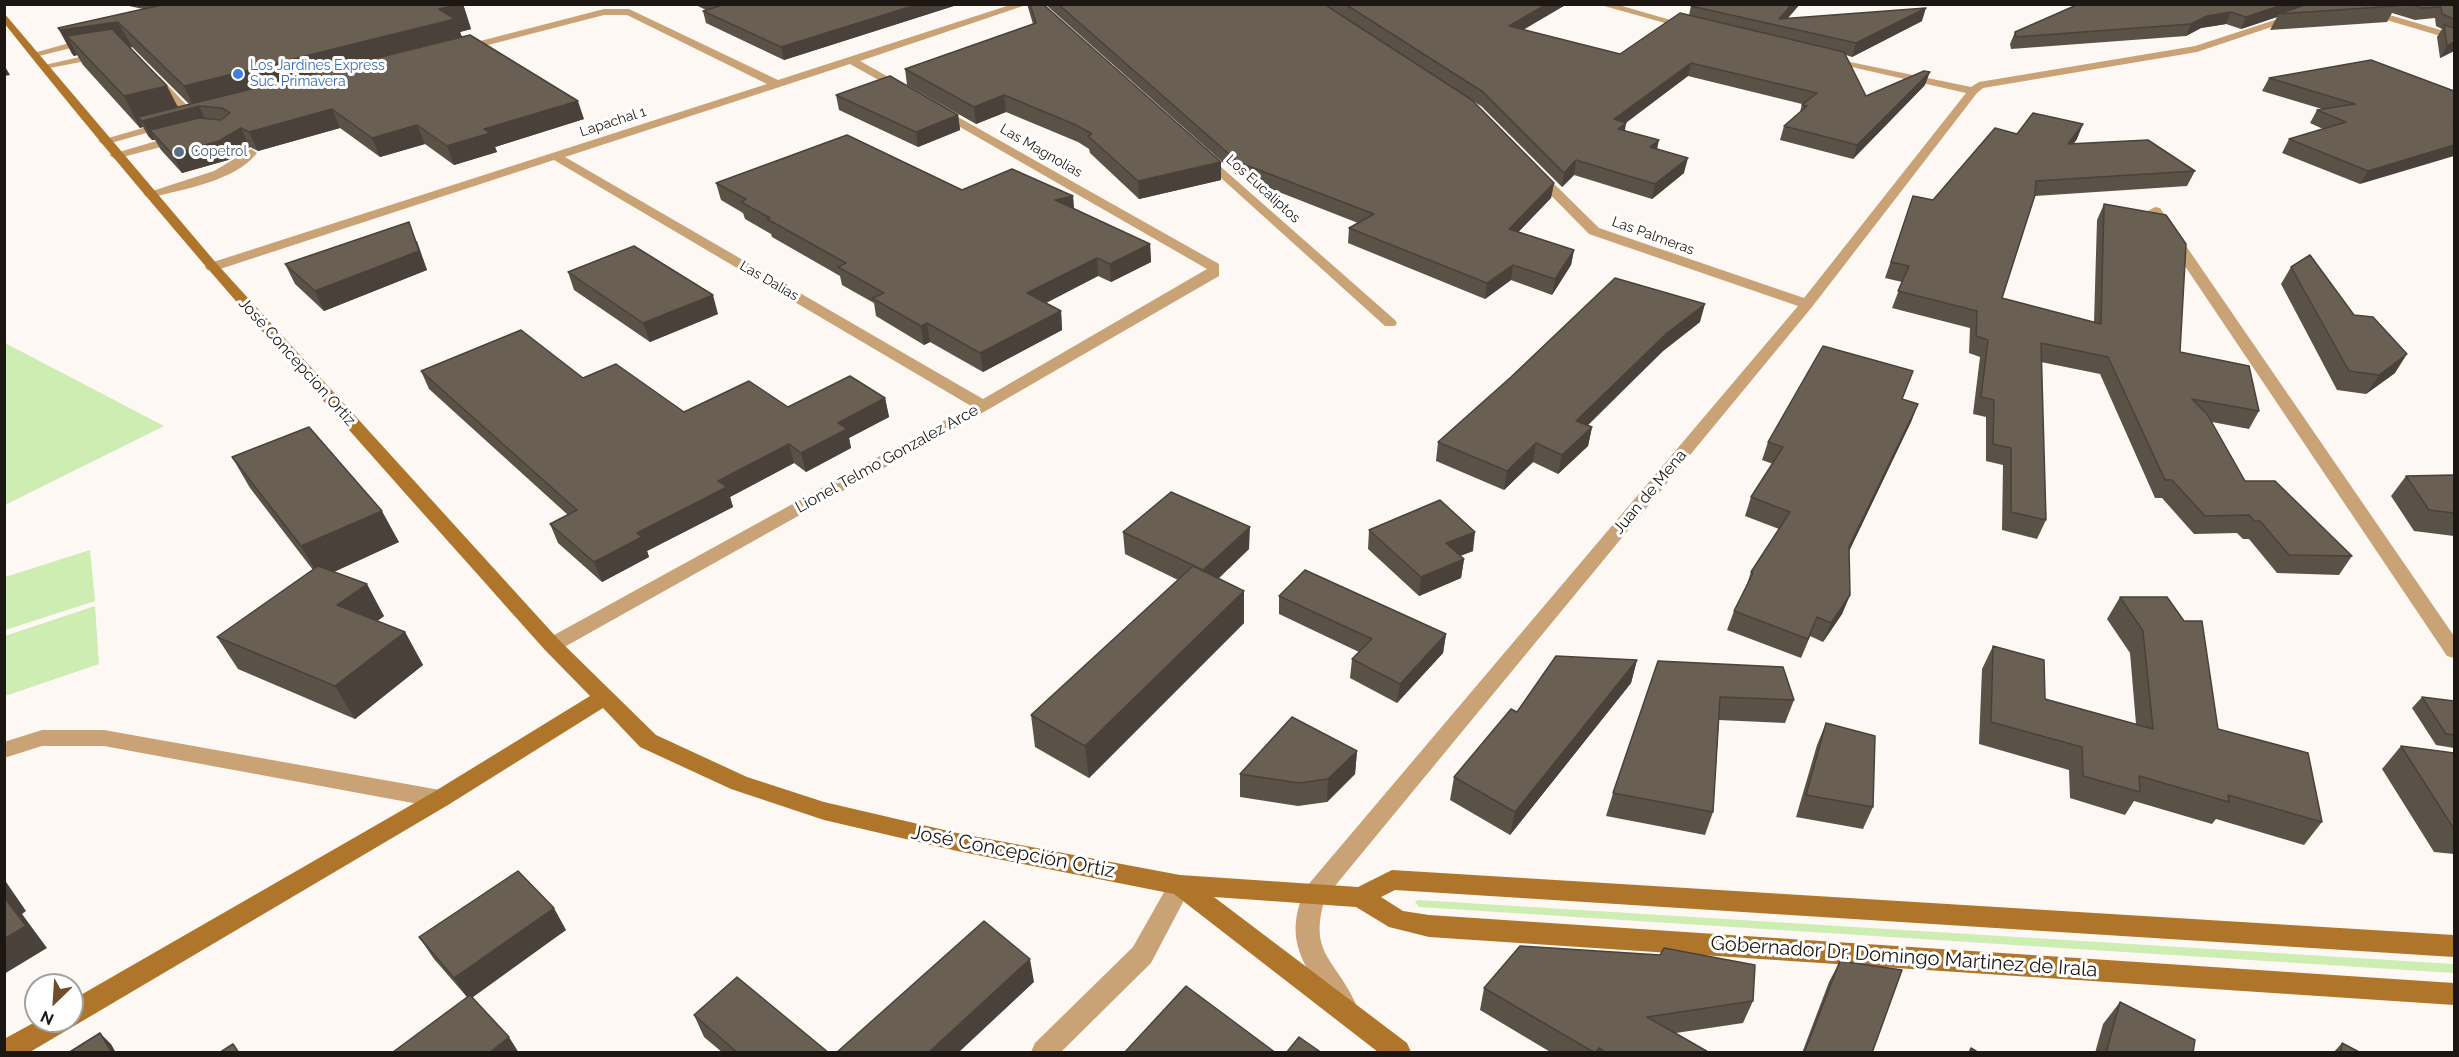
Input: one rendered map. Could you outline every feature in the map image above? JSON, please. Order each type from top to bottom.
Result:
[{"type":"street","points":[[1602,4],[1701,29]]},
{"type":"street","points":[[1814,55],[1976,88],[2197,49],[2335,4]]},
{"type":"street","name":"Lapachal 1","points":[[212,267],[853,61],[1013,6]]},
{"type":"street","points":[[2355,8],[2454,37]]},
{"type":"street","points":[[444,53],[604,12],[629,12],[777,84]]},
{"type":"street","name":"José Concepcion Ortiz","points":[[4,16],[104,141],[212,267],[552,645],[603,698]]},
{"type":"street","points":[[40,60],[98,38]]},
{"type":"street","points":[[40,60],[114,52]]},
{"type":"street","name":"Las Magnolias","points":[[853,61],[1214,267]]},
{"type":"street","points":[[104,141],[199,116],[146,68]]},
{"type":"street","name":"Juan de Mena","points":[[1315,893],[1807,304],[1976,88]]},
{"type":"street","points":[[115,154],[196,134]]},
{"type":"street","name":"Los Eucaliptos","points":[[1195,148],[1390,324]]},
{"type":"street","points":[[149,194],[230,169],[245,161],[251,153]]},
{"type":"street","name":"Las Dalias","points":[[555,156],[983,406]]},
{"type":"street","name":"Las Palmeras","points":[[1524,161],[1594,231],[1807,304]]},
{"type":"street","points":[[2155,212],[2454,651]]},
{"type":"street","name":"Lionel Telmo Gonzalez Arce","points":[[552,645],[1209,278],[1214,273],[1214,267]]},
{"type":"street","points":[[84,1007],[440,799],[603,698]]},
{"type":"street","name":"José Concepción Ortiz","points":[[603,698],[648,741],[739,783],[824,811],[957,842],[1180,885],[1398,1053]]},
{"type":"street","points":[[4,750],[42,738],[104,738],[440,799]]},
{"type":"street","points":[[1360,897],[1392,880],[2454,946]]},
{"type":"street","points":[[1044,1053],[1142,955],[1180,885]]},
{"type":"street","name":"Gobernador Dr. Domingo Martinez de Irala","points":[[1180,885],[1360,897],[1398,920],[1429,926],[2454,994]]},
{"type":"street","points":[[1315,893],[1306,922],[1310,951],[1354,1021]]},
{"type":"street","points":[[7,1053],[41,1033]]},
{"type":"green space","points":[[5,343],[164,426],[5,505]]},
{"type":"green space","points":[[90,550],[95,601],[5,630],[5,577]]},
{"type":"green space","points":[[95,606],[99,664],[5,696],[5,636]]},
{"type":"green space","points":[[1418,900],[2454,964],[2454,973],[1419,907],[1415,902]]},
{"type":"building","points":[[166,4],[460,4],[439,9],[455,19],[184,86],[118,22],[60,30],[58,28]]},
{"type":"building","points":[[717,4],[919,4],[781,47],[703,11],[720,6]]},
{"type":"building","points":[[1030,4],[1043,4],[1221,162],[1138,181],[1088,136],[1092,134],[1076,125],[1004,95],[974,107],[905,69],[1036,23]]},
{"type":"building","points":[[1058,4],[1324,4],[1472,100],[1554,183],[1509,229],[1574,250],[1555,279],[1513,265],[1487,283],[1349,228],[1374,214],[1238,162]]},
{"type":"building","points":[[1345,4],[1547,4],[1509,26],[1620,54],[1680,13],[1844,52],[1866,96],[1924,71],[1930,72],[1857,145],[1784,126],[1807,106],[1802,105],[1817,93],[1691,63],[1614,119],[1626,123],[1618,129],[1659,140],[1650,147],[1688,158],[1655,184],[1576,160],[1564,173],[1483,92]]},
{"type":"building","points":[[1693,4],[1792,4],[1779,19],[1926,8],[1856,43],[1691,6]]},
{"type":"building","points":[[2079,4],[2285,4],[2246,17],[2231,12],[2207,16],[2191,24],[2016,37],[2015,32]]},
{"type":"building","points":[[2308,4],[2391,4],[2396,6],[2278,14]]},
{"type":"building","points":[[2410,4],[2454,4],[2454,19],[2442,14],[2441,7],[2422,8]]},
{"type":"building","points":[[2444,25],[2454,28],[2454,42],[2447,46]]},
{"type":"building","points":[[112,29],[167,86],[124,96],[67,36]]},
{"type":"building","points":[[470,35],[578,101],[484,129],[490,133],[447,146],[417,125],[372,138],[332,109],[249,132],[241,128],[219,141],[172,154],[150,130],[199,118],[221,120],[230,113],[222,108],[199,106],[142,121],[138,117]]},
{"type":"building","points":[[2371,60],[2454,91],[2454,145],[2368,171],[2289,139],[2346,122],[2317,110],[2355,104],[2269,78]]},
{"type":"building","points":[[890,76],[958,115],[916,132],[836,95]]},
{"type":"building","points":[[2033,113],[2083,124],[2068,144],[2148,140],[2195,171],[2036,181],[2035,195],[2002,298],[2101,324],[2104,204],[2166,215],[2186,244],[2180,352],[2249,366],[2259,411],[2192,399],[2207,414],[2245,481],[2275,481],[2352,556],[2289,555],[2260,521],[2254,521],[2249,515],[2205,516],[2172,480],[2165,480],[2108,357],[2041,343],[2046,520],[2011,512],[2011,448],[1993,444],[1994,400],[1981,397],[1988,340],[1976,336],[1977,311],[1898,291],[1909,266],[1891,262],[1913,196],[1933,200],[1995,128],[2017,134]]},
{"type":"building","points":[[847,135],[962,190],[1012,169],[1073,196],[1055,200],[1150,244],[1110,264],[1097,258],[1027,293],[1061,311],[980,353],[927,323],[921,326],[872,298],[884,293],[838,267],[846,263],[767,219],[770,218],[741,202],[746,199],[716,183]]},
{"type":"building","points":[[409,222],[419,251],[315,291],[285,264]]},
{"type":"building","points":[[634,246],[713,295],[643,323],[568,272]]},
{"type":"building","points":[[2310,255],[2354,315],[2373,317],[2407,354],[2379,375],[2349,371],[2291,267]]},
{"type":"building","points":[[1615,278],[1705,304],[1667,333],[1576,421],[1592,427],[1562,455],[1536,443],[1507,471],[1438,442],[1511,377]]},
{"type":"building","points":[[521,330],[583,378],[616,364],[684,412],[749,381],[788,407],[850,376],[885,398],[838,423],[847,429],[801,453],[789,444],[718,481],[727,487],[637,533],[642,537],[594,562],[550,524],[577,510],[421,371]]},
{"type":"building","points":[[1823,346],[1913,371],[1902,399],[1918,404],[1849,547],[1850,595],[1831,623],[1817,617],[1808,639],[1734,611],[1753,573],[1751,572],[1790,512],[1751,497],[1783,447],[1768,442]]},
{"type":"building","points":[[309,427],[382,511],[301,546],[232,457]]},
{"type":"building","points":[[2454,475],[2454,513],[2429,510],[2406,476]]},
{"type":"building","points":[[1171,492],[1250,527],[1203,570],[1123,532]]},
{"type":"building","points":[[1440,500],[1475,532],[1446,543],[1464,559],[1421,577],[1369,530]]},
{"type":"building","points":[[318,566],[367,584],[337,605],[405,632],[335,686],[217,637]]},
{"type":"building","points":[[1193,566],[1244,591],[1085,746],[1031,715]]},
{"type":"building","points":[[1305,570],[1446,634],[1400,684],[1352,659],[1372,639],[1279,596]]},
{"type":"building","points":[[2120,597],[2167,597],[2184,621],[2202,621],[2218,729],[2308,753],[2322,822],[2228,795],[2229,802],[2139,776],[2140,792],[2083,776],[2082,747],[1991,722],[1993,646],[2044,660],[2045,699],[2153,729],[2143,631]]},
{"type":"building","points":[[1556,656],[1637,660],[1515,812],[1454,777],[1511,709],[1517,712]]},
{"type":"building","points":[[1658,661],[1783,667],[1794,700],[1720,697],[1713,812],[1613,793]]},
{"type":"building","points":[[2422,697],[2454,701],[2454,735],[2446,734]]},
{"type":"building","points":[[1292,717],[1357,751],[1328,779],[1299,783],[1240,774]]},
{"type":"building","points":[[1826,723],[1875,736],[1873,807],[1806,795]]},
{"type":"building","points":[[2401,746],[2454,753],[2454,829]]},
{"type":"building","points":[[518,871],[554,908],[454,978],[419,937]]},
{"type":"building","points":[[4,897],[26,926],[4,939]]},
{"type":"building","points":[[984,921],[1030,959],[928,1053],[836,1053]]},
{"type":"building","points":[[1520,946],[1660,955],[1664,948],[1755,965],[1753,1001],[1647,1017],[1710,1053],[1607,1053],[1599,1048],[1595,1053],[1484,988]]},
{"type":"building","points":[[1840,961],[1902,970],[1872,1053],[1804,1053]]},
{"type":"building","points":[[737,977],[829,1053],[738,1053],[694,1015]]},
{"type":"building","points":[[1186,986],[1276,1053],[1124,1053]]},
{"type":"building","points":[[470,995],[509,1037],[489,1053],[393,1052]]},
{"type":"building","points":[[2120,1002],[2195,1040],[2193,1053],[2106,1053]]},
{"type":"building","points":[[100,1033],[112,1053],[68,1053]]},
{"type":"building","points":[[1299,1037],[1322,1053],[1286,1053]]},
{"type":"building","points":[[2342,1043],[2361,1053],[2341,1053]]},
{"type":"building","points":[[233,1044],[239,1053],[219,1053]]},
{"type":"building","points":[[1971,1048],[1979,1053],[1969,1053]]},
{"type":"place","name":"Los Jardines Express Suc. Primavera","points":[[238,74]]},
{"type":"place","name":"Copetrol","points":[[179,152]]}]
